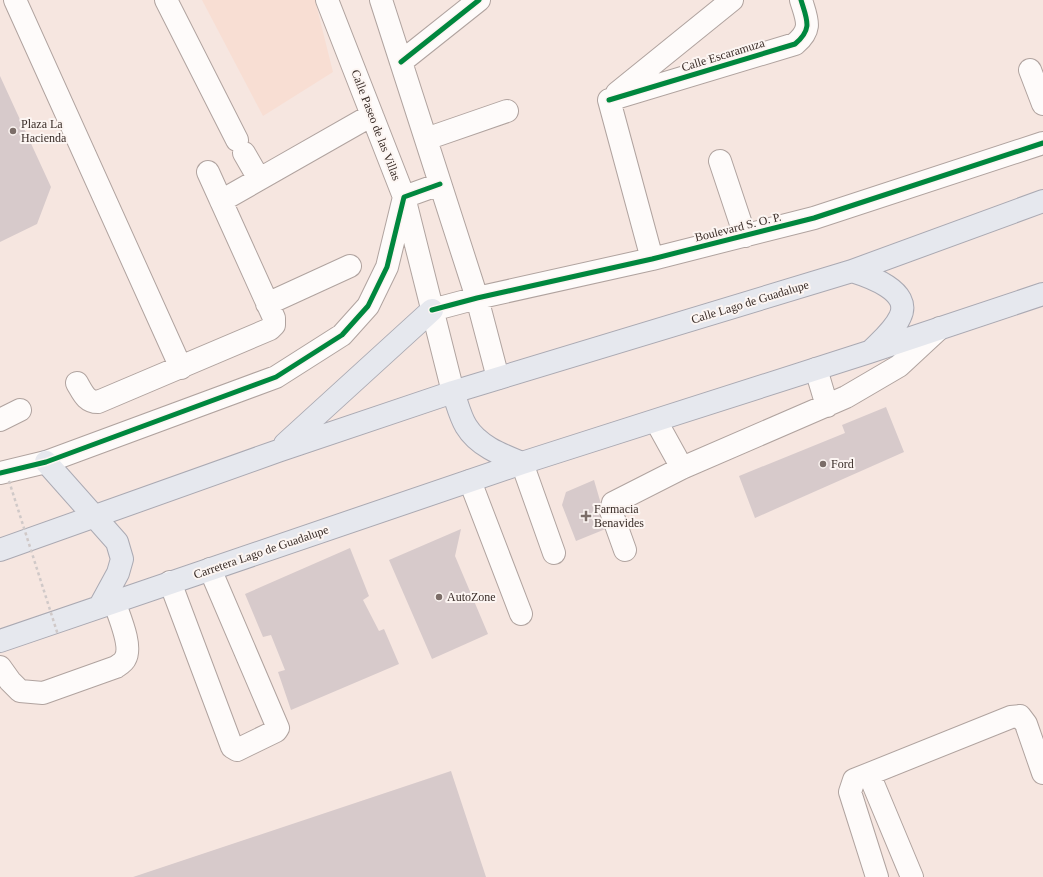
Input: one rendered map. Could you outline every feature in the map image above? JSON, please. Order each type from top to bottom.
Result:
[{"type":"main road","name":"Calle Lago de Guadalupe","points":[[453,392],[852,271],[1043,201]]},
{"type":"main road","points":[[852,271],[876,279],[893,290],[902,303],[901,316],[888,334],[870,352]]},
{"type":"main road","points":[[0,550],[278,451],[453,392],[466,427],[480,442],[494,452],[522,463],[870,352],[1043,294]]},
{"type":"main road","points":[[278,451],[432,310]]},
{"type":"main road","points":[[46,462],[96,516],[117,542],[122,559],[107,604]]},
{"type":"main road","name":"Carretera Lago de Guadalupe","points":[[0,641],[522,463]]},
{"type":"street","points":[[15,0],[182,368]]},
{"type":"street","points":[[166,0],[259,179]]},
{"type":"street","name":"Calle Paseo de las Villas","points":[[327,0],[404,197],[453,392]]},
{"type":"street","points":[[381,0],[477,298],[498,378]]},
{"type":"street","points":[[401,62],[479,0]]},
{"type":"street","points":[[652,259],[609,100],[732,0]]},
{"type":"street","name":"Calle Escaramuza","points":[[609,100],[795,44],[805,36],[807,21],[801,0]]},
{"type":"street","points":[[1030,70],[1043,104]]},
{"type":"street","points":[[426,139],[507,111]]},
{"type":"street","points":[[221,201],[372,115]]},
{"type":"street","name":"Boulevard S. O. P.","points":[[432,310],[477,298],[652,259],[814,218],[1043,143]]},
{"type":"street","points":[[720,161],[745,236]]},
{"type":"street","points":[[77,383],[86,398],[91,402],[98,402],[182,368],[270,329],[274,325],[274,318],[208,172]]},
{"type":"street","points":[[4,477],[276,377],[342,335],[368,306],[387,268],[404,197],[440,184]]},
{"type":"street","points":[[267,304],[350,266]]},
{"type":"street","points":[[625,550],[611,510],[613,503],[682,468],[846,397],[899,366],[940,328]]},
{"type":"street","points":[[816,369],[827,406]]},
{"type":"street","points":[[0,420],[20,410]]},
{"type":"street","points":[[656,421],[682,468]]},
{"type":"street","points":[[522,463],[554,553]]},
{"type":"street","points":[[470,481],[521,614]]},
{"type":"street","points":[[170,582],[232,747],[237,750],[276,731],[278,728],[210,569]]},
{"type":"street","points":[[0,667],[10,681],[20,691],[43,693],[116,667],[125,659],[128,650],[124,632],[107,604]]},
{"type":"street","points":[[877,877],[850,792],[854,780],[1011,717],[1020,716],[1026,724],[1043,773]]},
{"type":"street","points":[[869,774],[912,877]]},
{"type":"path","points":[[4,477],[58,635]]},
{"type":"shaded area","points":[[202,0],[315,0],[333,72],[263,116]]},
{"type":"building","name":"Plaza La Hacienda","points":[[0,76],[51,187],[37,224],[0,242]]},
{"type":"building","name":"Ford","points":[[886,407],[904,452],[755,518],[739,476],[845,433],[842,425]]},
{"type":"building","name":"Farmacia Benavides","points":[[594,480],[608,528],[576,541],[562,505],[566,492]]},
{"type":"building","name":"AutoZone","points":[[461,529],[455,556],[488,634],[432,659],[389,560]]},
{"type":"building","points":[[350,548],[369,596],[363,600],[379,631],[384,629],[399,664],[291,710],[278,672],[285,670],[271,635],[263,637],[245,594]]},
{"type":"building","points":[[451,771],[486,877],[133,877]]},
{"type":"cycle path","points":[[401,62],[479,0]]},
{"type":"cycle path","points":[[609,100],[795,44],[801,39],[807,24],[801,0]]},
{"type":"cycle path","points":[[432,310],[477,298],[652,259],[814,218],[1043,143]]},
{"type":"cycle path","points":[[0,473],[46,462],[276,377],[342,335],[368,306],[387,267],[404,197],[440,184]]},
{"type":"place","name":"Plaza La Hacienda","points":[[13,131]]},
{"type":"place","name":"Ford","points":[[823,464]]},
{"type":"place","name":"Farmacia Benavides","points":[[586,516]]},
{"type":"place","name":"AutoZone","points":[[439,597]]}]
